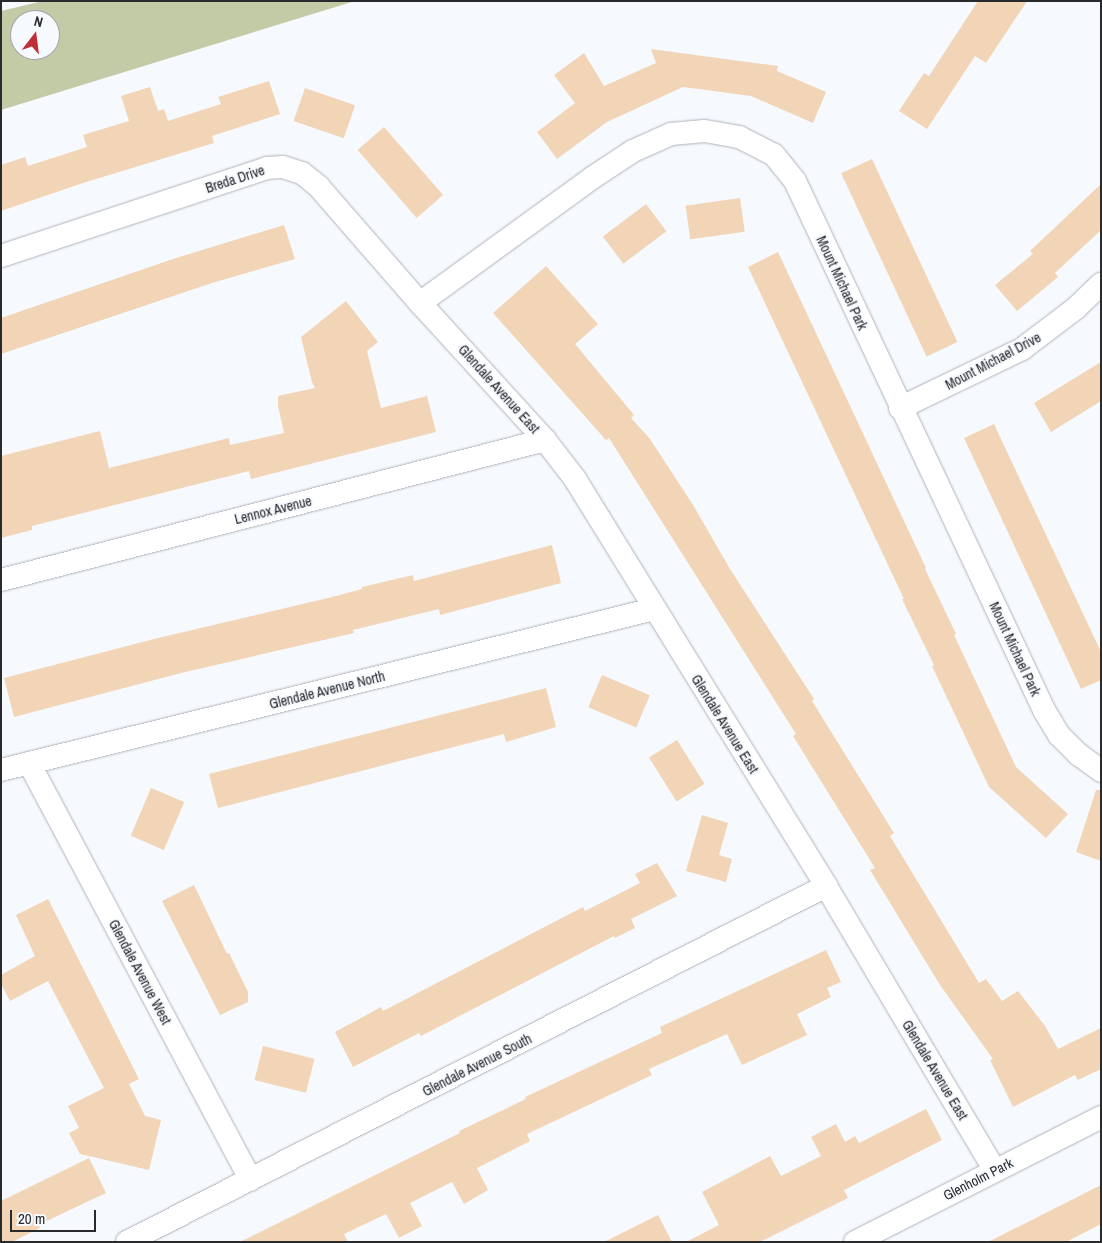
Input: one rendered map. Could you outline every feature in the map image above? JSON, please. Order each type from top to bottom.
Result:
[{"type":"street","name":"Mount Michael Park","points":[[420,303],[592,178],[633,151],[671,134],[705,131],[739,136],[774,155],[795,181],[900,408],[1044,710],[1059,735],[1090,764],[1101,771]]},
{"type":"street","name":"Breda Drive","points":[[1,256],[266,168],[283,167],[302,172],[320,187],[420,303]]},
{"type":"street","name":"Mount Michael Drive","points":[[900,408],[1022,348],[1076,308],[1101,284]]},
{"type":"street","name":"Glendale Avenue East","points":[[420,303],[545,440],[575,479],[826,886],[995,1171]]},
{"type":"street","name":"Lennox Avenue","points":[[1,580],[545,440]]},
{"type":"street","name":"Glendale Avenue North","points":[[1,770],[654,609]]},
{"type":"street","name":"Glendale Avenue West","points":[[29,763],[251,1180]]},
{"type":"street","name":"Glendale Avenue South","points":[[127,1242],[826,886]]},
{"type":"street","name":"Glenholm Park","points":[[855,1242],[1101,1116]]},
{"type":"green space","points":[[43,1],[355,1],[1,110],[1,11]]},
{"type":"building","points":[[978,1],[1027,1],[986,63],[975,56],[927,129],[899,111],[924,73],[929,76]]},
{"type":"building","points":[[651,49],[778,66],[777,71],[826,92],[813,123],[751,96],[683,87],[607,122],[557,159],[537,132],[575,103],[554,75],[584,53],[604,86],[656,63]]},
{"type":"building","points":[[269,81],[280,114],[212,136],[214,143],[83,183],[1,211],[1,165],[25,157],[28,166],[87,147],[83,135],[129,121],[121,96],[150,87],[158,111],[164,109],[168,121],[221,104],[218,97]]},
{"type":"building","points":[[305,88],[355,105],[344,138],[294,121]]},
{"type":"building","points":[[384,127],[443,195],[417,218],[358,150]]},
{"type":"building","points":[[872,159],[957,342],[927,356],[841,173]]},
{"type":"building","points":[[1101,184],[1101,230],[1055,273],[1058,277],[1017,311],[995,285],[1033,254],[1030,251]]},
{"type":"building","points":[[740,198],[745,232],[690,239],[686,206]]},
{"type":"building","points":[[646,204],[666,231],[623,264],[603,236]]},
{"type":"building","points":[[284,225],[295,259],[212,283],[1,354],[1,318],[176,258]]},
{"type":"building","points":[[778,252],[926,568],[956,634],[954,635],[1016,767],[1068,814],[1046,838],[989,787],[932,666],[934,665],[902,599],[904,599],[748,267]]},
{"type":"building","points":[[546,266],[598,324],[575,344],[634,415],[631,418],[650,439],[693,505],[730,569],[814,699],[812,701],[894,833],[890,836],[979,983],[986,979],[1002,1001],[1018,991],[1045,1026],[1058,1049],[1101,1028],[1101,1069],[1078,1080],[1075,1075],[1013,1107],[990,1060],[993,1059],[940,985],[870,870],[875,868],[793,736],[796,734],[609,438],[606,440],[493,313]]},
{"type":"building","points":[[346,301],[378,342],[367,351],[381,408],[427,396],[436,432],[251,479],[249,471],[32,526],[32,530],[1,538],[1,456],[100,431],[109,468],[229,438],[230,445],[284,433],[278,406],[278,396],[315,388],[301,337]]},
{"type":"building","points":[[1101,362],[1101,401],[1051,432],[1034,403]]},
{"type":"building","points":[[994,424],[1101,652],[1101,680],[1081,689],[964,438]]},
{"type":"building","points":[[552,545],[561,583],[440,615],[439,609],[353,630],[354,633],[181,673],[14,717],[4,678],[154,639],[332,597],[362,589],[362,587],[413,575],[414,581]]},
{"type":"building","points":[[602,675],[650,695],[636,728],[588,707]]},
{"type":"building","points":[[546,688],[556,727],[506,742],[504,734],[218,808],[209,774]]},
{"type":"building","points":[[677,740],[705,784],[677,802],[649,757]]},
{"type":"building","points":[[151,788],[184,802],[164,850],[131,836]]},
{"type":"building","points":[[1096,790],[1101,790],[1101,861],[1076,852]]},
{"type":"building","points":[[702,815],[728,823],[719,855],[732,859],[726,882],[686,871]]},
{"type":"building","points":[[657,863],[677,896],[631,919],[635,928],[615,938],[614,936],[421,1036],[419,1033],[353,1067],[335,1032],[381,1007],[383,1011],[583,907],[585,911],[640,883],[635,874]]},
{"type":"building","points":[[194,885],[227,954],[229,953],[248,992],[248,1002],[220,1015],[162,901]]},
{"type":"building","points":[[48,899],[139,1079],[129,1084],[145,1116],[161,1120],[149,1170],[80,1154],[69,1133],[79,1128],[68,1106],[104,1088],[48,981],[10,1001],[1,984],[1,975],[35,956],[16,915]]},
{"type":"building","points":[[826,950],[841,982],[827,988],[831,997],[797,1014],[807,1035],[742,1065],[727,1034],[649,1069],[652,1075],[527,1134],[530,1141],[477,1168],[488,1190],[464,1204],[452,1182],[410,1203],[422,1226],[399,1238],[386,1214],[344,1234],[348,1242],[240,1242],[460,1133],[459,1131],[526,1099],[525,1097],[662,1033],[660,1027]]},
{"type":"building","points":[[263,1046],[314,1059],[306,1093],[255,1080]]},
{"type":"building","points":[[926,1109],[942,1140],[844,1190],[848,1198],[760,1242],[686,1242],[719,1225],[702,1192],[770,1156],[781,1176],[821,1156],[811,1137],[836,1124],[845,1142],[855,1136],[859,1143]]},
{"type":"building","points":[[89,1158],[106,1193],[38,1225],[40,1228],[12,1242],[1,1242],[1,1201]]},
{"type":"building","points":[[1101,1185],[1101,1224],[1066,1242],[988,1242]]},
{"type":"building","points":[[658,1215],[672,1242],[604,1242]]}]
